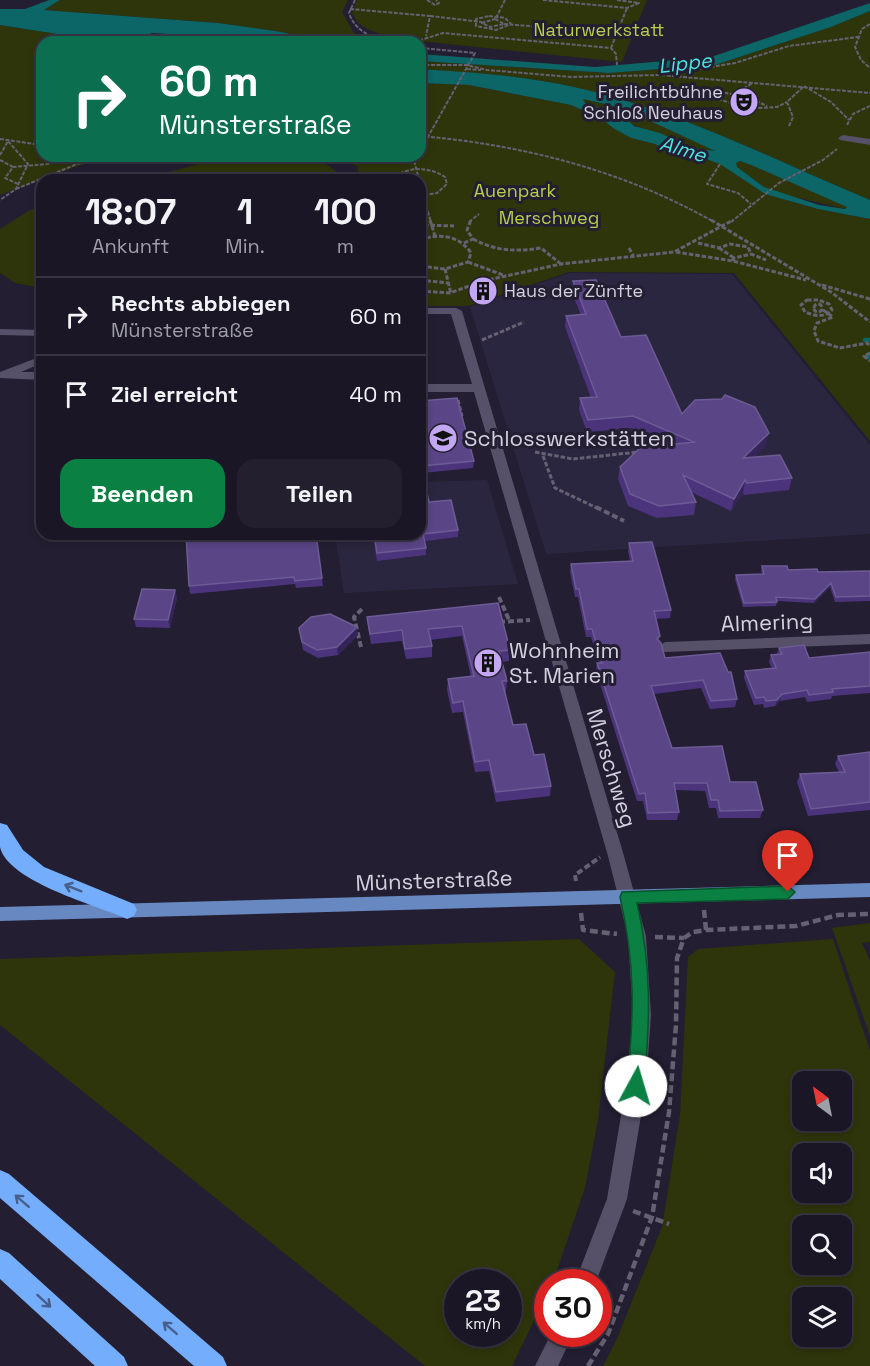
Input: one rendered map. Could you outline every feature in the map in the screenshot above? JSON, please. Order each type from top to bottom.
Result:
[{"type":"highway","points":[[0,831],[16,856],[37,873],[128,910]]},
{"type":"highway","points":[[0,1182],[214,1366]]},
{"type":"highway","points":[[0,1262],[115,1366]]},
{"type":"main road","name":"Münsterstraße","points":[[0,914],[870,890]]},
{"type":"street","points":[[843,138],[870,142]]},
{"type":"street","name":"Merschweg","points":[[426,311],[456,311],[466,340],[628,897],[637,936],[642,977],[642,1015],[636,1086],[617,1199],[591,1269]]},
{"type":"street","points":[[0,332],[36,333]]},
{"type":"street","points":[[1,375],[36,361]]},
{"type":"street","points":[[1,375],[36,376]]},
{"type":"street","points":[[426,388],[479,388]]},
{"type":"street","name":"Almering","points":[[665,647],[870,639]]},
{"type":"street","points":[[546,1366],[556,1347]]},
{"type":"path","points":[[355,0],[350,17],[359,29],[375,36]]},
{"type":"path","points":[[427,0],[435,5],[439,3],[436,0]]},
{"type":"path","points":[[351,9],[482,22],[496,17],[505,0]]},
{"type":"path","points":[[543,0],[616,7],[627,8],[636,8],[639,1],[618,0],[616,7]]},
{"type":"path","points":[[611,48],[627,8]]},
{"type":"path","points":[[430,16],[426,36],[443,33],[611,48],[616,54],[616,65]]},
{"type":"path","points":[[475,21],[481,17],[496,17],[510,21],[510,24]]},
{"type":"path","points":[[496,17],[504,24]]},
{"type":"path","points":[[475,21],[476,26],[489,28],[503,29],[510,24]]},
{"type":"path","points":[[482,22],[489,28]]},
{"type":"path","points":[[484,37],[489,28],[504,24],[617,33]]},
{"type":"path","points":[[870,24],[862,29],[855,47],[861,60],[870,68]]},
{"type":"path","points":[[660,75],[735,63],[789,46],[858,37]]},
{"type":"path","points":[[426,48],[475,53],[426,141]]},
{"type":"path","points":[[426,65],[466,65],[487,70]]},
{"type":"path","points":[[467,69],[571,77],[660,75],[870,93]]},
{"type":"path","points":[[727,100],[753,83]]},
{"type":"path","points":[[718,99],[751,109],[777,107],[787,102],[804,86]]},
{"type":"path","points":[[804,86],[831,102],[849,120]]},
{"type":"path","points":[[718,99],[721,92],[756,100],[767,106]]},
{"type":"path","points":[[750,99],[754,96]]},
{"type":"path","points":[[718,99],[723,102]]},
{"type":"path","points":[[743,107],[756,100]]},
{"type":"path","points":[[787,102],[793,117],[789,126]]},
{"type":"path","points":[[674,252],[697,243],[726,226],[764,194],[833,152],[843,138],[853,114],[870,106]]},
{"type":"path","points":[[426,137],[505,145],[598,168],[666,196],[726,226],[842,300],[870,322]]},
{"type":"path","points":[[0,139],[36,144]]},
{"type":"path","points":[[0,154],[8,141]]},
{"type":"path","points":[[8,141],[28,164]]},
{"type":"path","points":[[0,160],[13,167],[54,162]]},
{"type":"path","points":[[75,162],[78,165]]},
{"type":"path","points":[[55,174],[87,162]]},
{"type":"path","points":[[415,162],[417,174]]},
{"type":"path","points":[[16,189],[28,164]]},
{"type":"path","points":[[720,164],[707,184],[738,193],[751,204]]},
{"type":"path","points":[[5,178],[13,167]]},
{"type":"path","points":[[397,174],[416,169],[436,171],[447,180],[442,190],[426,195]]},
{"type":"path","points":[[0,178],[18,184]]},
{"type":"path","points":[[0,200],[16,189],[36,181]]},
{"type":"path","points":[[426,208],[435,236]]},
{"type":"path","points":[[479,214],[468,223],[467,230],[473,239],[499,250],[521,251],[541,248],[561,264]]},
{"type":"path","points":[[426,225],[454,226]]},
{"type":"path","points":[[426,238],[435,236],[453,238],[464,243],[471,253],[468,262]]},
{"type":"path","points":[[464,243],[473,239]]},
{"type":"path","points":[[697,243],[719,248],[734,260]]},
{"type":"path","points":[[719,248],[730,244],[748,247],[752,244]]},
{"type":"path","points":[[748,247],[751,254]]},
{"type":"path","points":[[629,248],[633,255]]},
{"type":"path","points":[[426,291],[450,293],[464,286],[561,264],[674,252],[734,260],[870,299]]},
{"type":"path","points":[[734,260],[751,254],[766,260]]},
{"type":"path","points":[[426,267],[445,269],[468,262],[506,277]]},
{"type":"path","points":[[445,269],[450,293]]},
{"type":"path","points":[[426,281],[448,283]]},
{"type":"path","points":[[807,300],[814,305],[814,310],[842,300]]},
{"type":"path","points":[[807,300],[819,300],[829,304],[832,310],[828,314],[816,316],[805,312],[801,305],[807,300]]},
{"type":"path","points":[[823,308],[833,317],[818,323],[814,332],[818,340],[828,346],[852,348],[867,343],[870,346]]},
{"type":"path","points":[[466,340],[484,340],[524,322]]},
{"type":"path","points":[[852,348],[870,361]]},
{"type":"path","points":[[864,356],[870,353]]},
{"type":"path","points":[[535,452],[543,456],[577,459],[639,452]]},
{"type":"path","points":[[543,456],[555,488],[624,522]]},
{"type":"path","points":[[499,597],[509,621]]},
{"type":"path","points":[[361,647],[354,617],[363,609]]},
{"type":"path","points":[[499,622],[546,620]]},
{"type":"path","points":[[556,651],[609,648]]},
{"type":"path","points":[[588,1366],[608,1334],[652,1217],[669,1112],[676,1025],[677,958],[684,938],[693,932],[706,930],[796,926],[838,915],[870,914]]},
{"type":"path","points":[[652,1217],[669,1224]]},
{"type":"shaded area","points":[[570,273],[732,274],[870,445],[870,534],[546,554],[470,307]]},
{"type":"shaded area","points":[[487,480],[518,584],[344,593],[336,540],[426,540],[426,482]]},
{"type":"green space","points":[[60,0],[348,0],[342,12],[354,33],[364,36],[298,36],[218,23],[44,10]]},
{"type":"green space","name":"Naturwerkstatt","points":[[357,0],[647,0],[622,62],[426,42],[426,36],[385,36],[367,29],[357,22],[352,13]]},
{"type":"green space","points":[[870,11],[870,200],[718,134],[600,93],[525,78],[426,70],[426,61],[609,73],[715,65],[831,27]]},
{"type":"green space","points":[[0,25],[70,36],[36,36],[36,162],[94,162],[56,174],[36,174],[36,182],[0,195]]},
{"type":"green space","name":"Auenpark","points":[[426,83],[469,85],[571,105],[602,119],[631,138],[655,144],[664,149],[677,149],[720,164],[765,194],[818,209],[870,219],[870,441],[734,273],[569,272],[469,306],[426,306],[426,174],[359,174],[357,166],[347,162],[426,162]]},
{"type":"green space","points":[[581,100],[622,108],[716,151],[691,146],[650,132],[592,106]]},
{"type":"green space","points":[[740,161],[848,207],[845,209],[774,192],[737,167],[735,163]]},
{"type":"green space","points":[[205,162],[322,162],[337,174],[162,174]]},
{"type":"green space","points":[[36,208],[36,287],[15,283],[0,273],[0,229]]},
{"type":"green space","points":[[870,923],[870,942],[862,943],[870,961],[870,1036],[832,928]]},
{"type":"green space","points":[[579,939],[615,972],[598,1120],[585,1188],[557,1269],[534,1269],[534,1321],[522,1345],[522,1269],[444,1269],[444,1347],[521,1347],[512,1366],[425,1366],[0,1025],[0,959]]},
{"type":"green space","points":[[833,939],[870,1051],[870,1366],[603,1366],[616,1341],[662,1227],[680,1115],[688,957],[698,949]]},
{"type":"water","points":[[49,0],[60,0],[44,10],[218,23],[298,36],[199,36],[152,33],[150,34],[155,36],[70,36],[0,25],[0,9],[25,9]]},
{"type":"water","name":"Lippe","points":[[870,3],[870,11],[831,27],[715,65],[609,73],[426,61],[426,54],[595,67],[711,57]]},
{"type":"water","name":"Alme","points":[[426,69],[525,78],[600,93],[640,105],[718,134],[870,200],[870,219],[818,209],[765,194],[720,164],[677,149],[664,149],[655,144],[631,138],[602,119],[571,105],[469,85],[426,83]],"holes":[[[583,99],[622,108],[715,151],[693,148],[660,133],[634,126],[621,114],[585,103]],[[740,161],[847,207],[845,209],[819,205],[764,187],[737,167],[736,163]]]},
{"type":"building","points":[[596,280],[621,337],[646,335],[682,414],[695,400],[722,399],[725,395],[755,407],[769,433],[743,458],[780,455],[792,478],[747,483],[745,480],[734,499],[683,475],[696,502],[659,506],[630,494],[620,467],[640,448],[694,442],[633,416],[588,420],[580,398],[597,397],[566,316],[586,314],[573,281]]},
{"type":"building","points":[[457,398],[474,461],[426,466],[426,401]]},
{"type":"building","points":[[426,488],[429,502],[451,500],[458,530],[426,534]]},
{"type":"building","points":[[186,540],[317,540],[322,578],[295,581],[294,577],[189,586]]},
{"type":"building","points":[[375,540],[424,540],[426,548],[377,553]]},
{"type":"building","points":[[652,542],[671,610],[654,611],[660,636],[657,639],[661,643],[665,658],[720,653],[728,672],[731,672],[737,699],[711,701],[703,680],[651,686],[672,748],[722,746],[730,782],[756,782],[763,810],[720,811],[718,800],[711,800],[707,783],[674,783],[679,812],[648,813],[645,793],[639,794],[597,663],[602,663],[592,629],[587,629],[571,564],[633,561],[629,543]]},
{"type":"building","points":[[762,566],[787,566],[788,570],[817,569],[818,572],[870,571],[870,596],[836,597],[831,583],[815,599],[776,597],[777,602],[744,603],[736,575],[764,574]]},
{"type":"building","points":[[142,589],[175,590],[168,620],[134,619]]},
{"type":"building","points":[[498,603],[510,650],[499,651],[507,681],[502,681],[513,725],[526,724],[534,755],[544,754],[551,786],[496,792],[489,760],[475,762],[463,701],[453,703],[448,679],[474,676],[462,626],[428,629],[432,646],[405,649],[402,630],[370,634],[367,617]]},
{"type":"building","points":[[330,614],[357,627],[337,647],[317,650],[302,642],[299,628],[311,617]]},
{"type":"building","points":[[804,645],[809,658],[870,652],[870,686],[832,689],[833,692],[809,695],[807,690],[782,694],[777,700],[766,701],[764,697],[756,698],[745,671],[776,668],[771,655],[782,654],[779,648]]},
{"type":"building","points":[[870,752],[870,802],[811,809],[800,774],[845,772],[838,756]]},
{"type":"waterway","points":[[865,340],[870,340]]},
{"type":"waterway","points":[[870,354],[867,356],[870,358]]},
{"type":"place","name":"Freilichtbühne Schloß Neuhaus","points":[[744,102]]},
{"type":"place","name":"Haus der Zünfte","points":[[483,291]]},
{"type":"place","name":"Schlosswerkstätten","points":[[443,438]]},
{"type":"place","name":"Wohnheim St. Marien","points":[[488,663]]},
{"type":"route","points":[[636,1086],[642,1015],[642,977],[637,936],[628,897],[788,892]]}]
